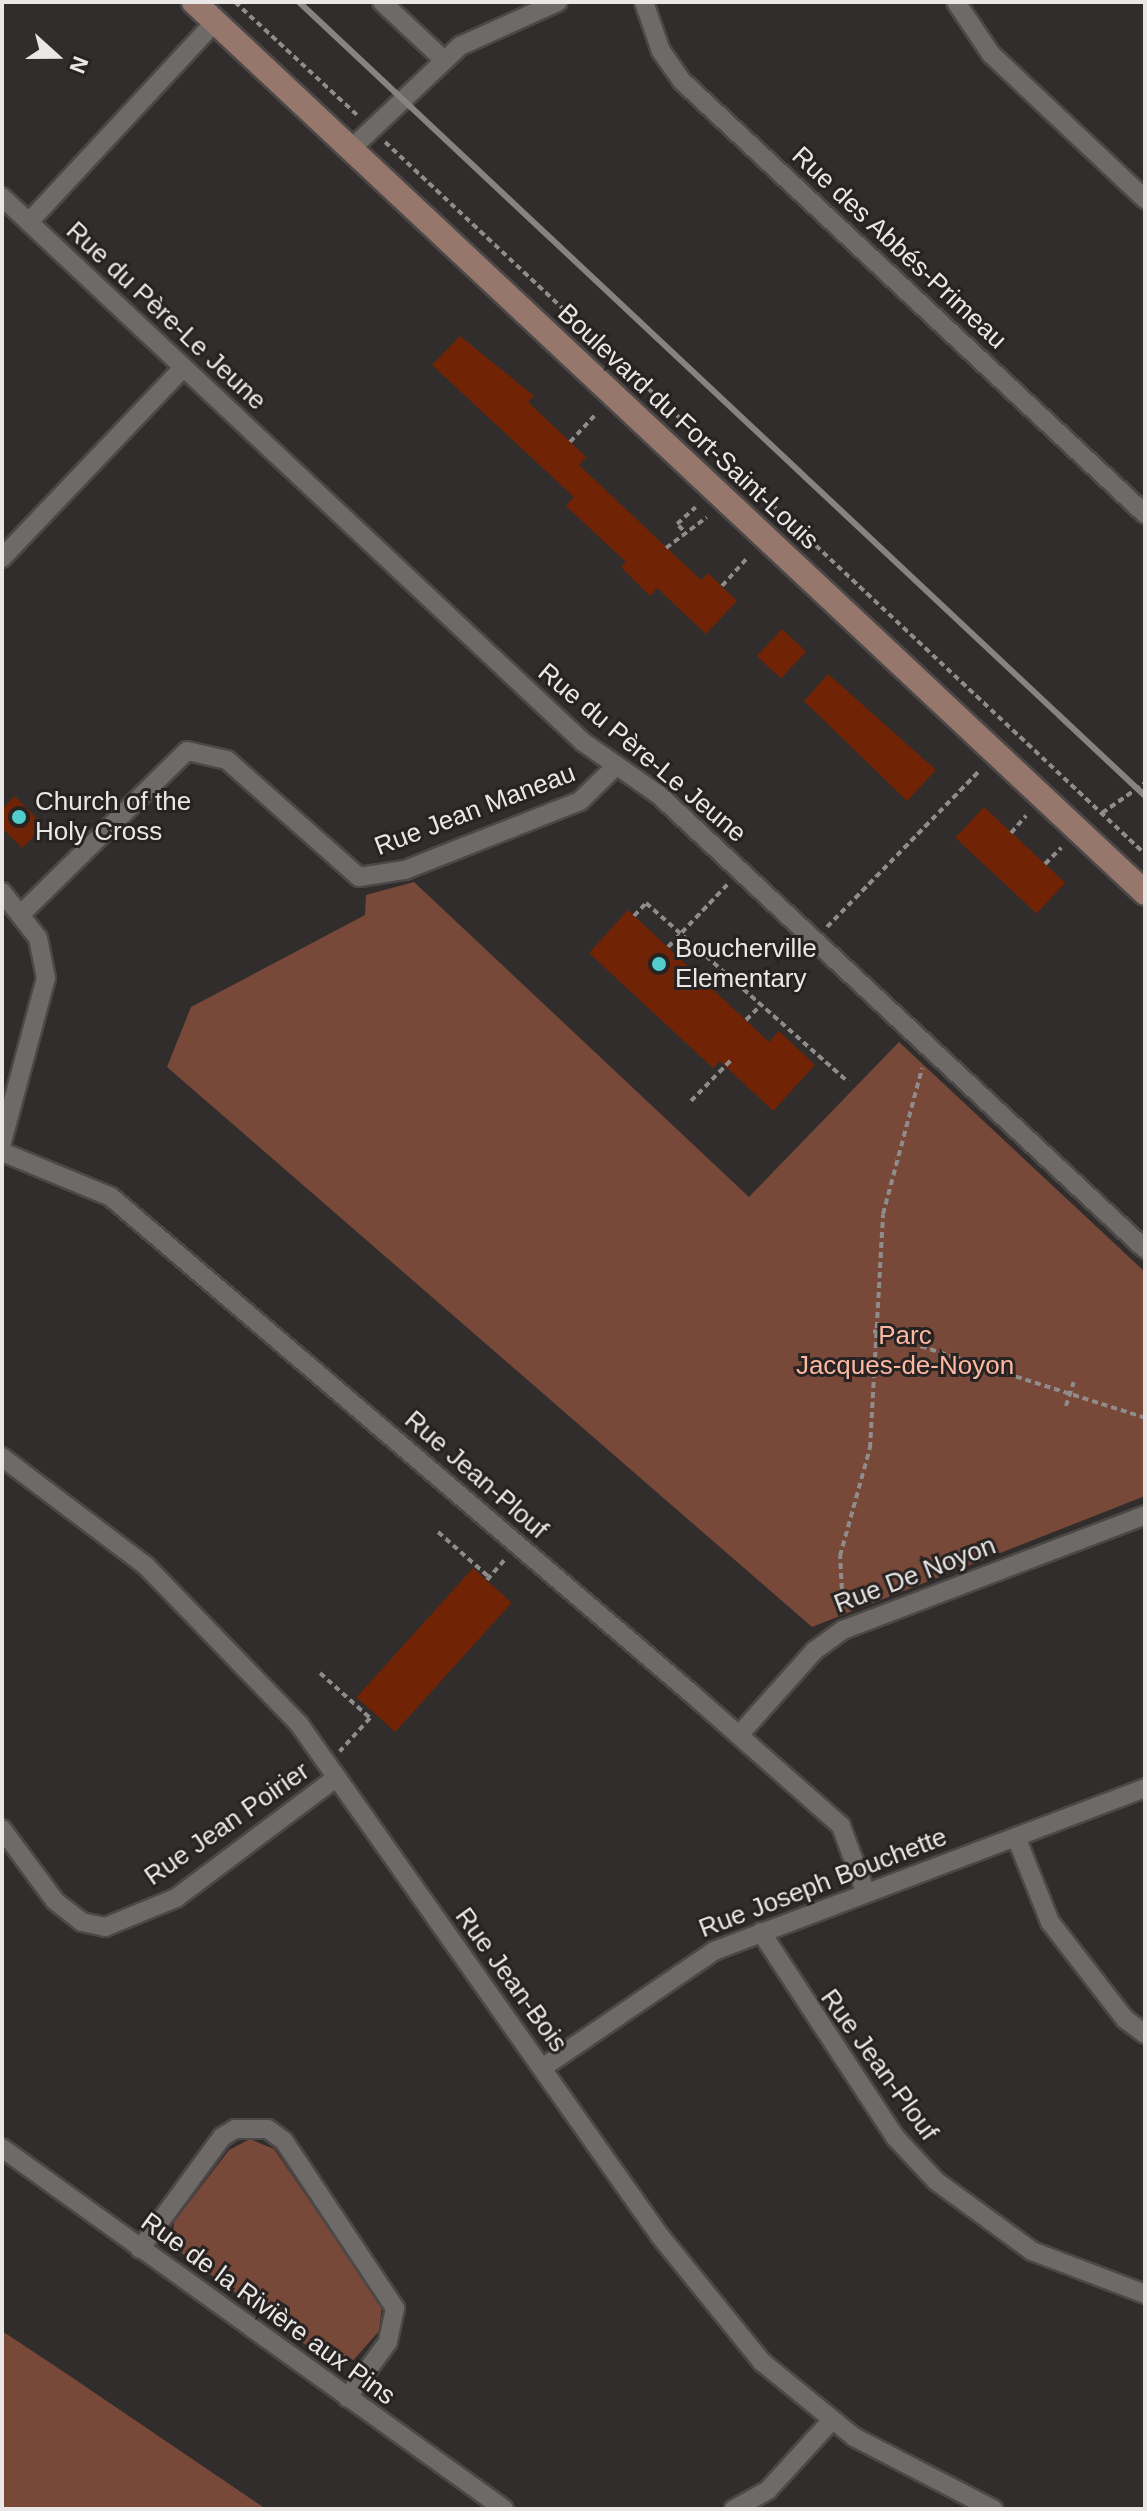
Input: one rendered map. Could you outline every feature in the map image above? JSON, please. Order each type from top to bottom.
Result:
[{"type":"street","name":"Boulevard du Fort-Saint-Louis","points":[[194,2],[1145,893]]},
{"type":"street","points":[[382,2],[443,59]]},
{"type":"street","points":[[351,149],[443,59],[558,2]]},
{"type":"street","name":"Rue des Abbés-Primeau","points":[[644,2],[661,51],[682,81],[1145,514]]},
{"type":"street","points":[[956,2],[991,54],[1145,199]]},
{"type":"street","points":[[29,222],[215,22]]},
{"type":"street","name":"Rue du Père-Le Jeune","points":[[2,197],[182,369],[616,766],[659,795],[1145,1249]]},
{"type":"street","points":[[5,549],[182,369]]},
{"type":"street","name":"Rue Jean Maneau","points":[[22,913],[187,751],[227,760],[359,877],[405,870],[580,801],[616,766]]},
{"type":"street","points":[[2,892],[22,913],[38,938],[46,978],[2,1142]]},
{"type":"street","name":"Rue Jean-Plouf","points":[[2,1152],[111,1197],[841,1826],[865,1891]]},
{"type":"street","name":"Rue Jean-Bois","points":[[2,1457],[80,1511],[182,1599],[268,1688],[337,1777],[542,2068],[736,2333],[831,2421],[993,2509]]},
{"type":"street","name":"Rue De Noyon","points":[[739,1735],[814,1651],[843,1630],[1145,1515]]},
{"type":"street","name":"Rue Jean Poirier","points":[[2,1829],[55,1901],[82,1922],[105,1927],[176,1898],[337,1777]]},
{"type":"street","name":"Rue Joseph Bouchette","points":[[542,2068],[698,1960],[865,1891],[1145,1788]]},
{"type":"street","points":[[1016,1837],[1050,1922],[1125,2019],[1145,2034]]},
{"type":"street","name":"Rue Jean-Plouf","points":[[761,1932],[895,2137],[936,2181],[1032,2251],[1145,2294]]},
{"type":"street","points":[[140,2249],[222,2137],[235,2129],[268,2129],[284,2141],[395,2308],[388,2342],[347,2398]]},
{"type":"street","name":"Rue de la Rivière aux Pins","points":[[2,2148],[504,2509]]},
{"type":"street","points":[[734,2509],[768,2490],[831,2421]]},
{"type":"path","points":[[235,2],[351,110]]},
{"type":"path","name":"Boulevard du Fort-Saint-Louis","points":[[395,151],[1145,854]]},
{"type":"path","points":[[570,442],[596,414]]},
{"type":"path","points":[[696,507],[677,524],[688,536],[707,517]]},
{"type":"path","points":[[666,548],[683,530]]},
{"type":"path","points":[[722,586],[749,556]]},
{"type":"path","points":[[825,928],[979,771]]},
{"type":"path","points":[[1102,813],[1145,783]]},
{"type":"path","points":[[1011,833],[1026,816]]},
{"type":"path","points":[[1045,864],[1061,848]]},
{"type":"path","points":[[668,947],[730,881]]},
{"type":"path","points":[[634,916],[646,903],[848,1082]]},
{"type":"path","points":[[746,1020],[761,1005]]},
{"type":"path","points":[[691,1101],[732,1059]]},
{"type":"path","points":[[843,1616],[840,1556],[870,1448],[873,1331],[883,1214],[924,1062]]},
{"type":"path","points":[[873,1331],[1145,1418]]},
{"type":"path","points":[[1066,1406],[1074,1382]]},
{"type":"path","points":[[438,1532],[488,1579],[508,1556]]},
{"type":"path","points":[[320,1673],[370,1718]]},
{"type":"path","points":[[338,1753],[375,1712]]},
{"type":"green space","name":"Parc Jacques-de-Noyon","points":[[414,882],[749,1197],[899,1042],[1145,1272],[1145,1496],[812,1627],[167,1067],[191,1007],[365,915],[366,895]]},
{"type":"green space","points":[[250,2139],[274,2149],[382,2306],[379,2331],[351,2363],[336,2367],[172,2246],[174,2222],[229,2150]]},
{"type":"green space","points":[[2,2331],[64,2372],[266,2509],[2,2509]]},
{"type":"building","points":[[460,336],[534,396],[528,402],[586,457],[579,465],[701,580],[708,573],[737,601],[706,634],[657,588],[650,596],[621,567],[626,562],[566,506],[574,497],[432,365]]},
{"type":"building","points":[[782,629],[806,652],[781,679],[757,656]]},
{"type":"building","points":[[828,674],[936,770],[907,801],[804,701]]},
{"type":"building","name":"Church of the Holy Cross","points":[[15,796],[44,826],[22,848],[2,828],[2,809]]},
{"type":"building","points":[[984,807],[1065,883],[1037,913],[955,838]]},
{"type":"building","points":[[628,910],[769,1042],[779,1031],[815,1065],[773,1111],[720,1061],[713,1068],[589,953]]},
{"type":"building","points":[[473,1568],[512,1603],[395,1732],[357,1697]]},
{"type":"railway","points":[[299,2],[1145,796]]},
{"type":"place","name":"Church of the Holy Cross","points":[[19,817]]},
{"type":"place","name":"Boucherville Elementary","points":[[659,964]]}]
